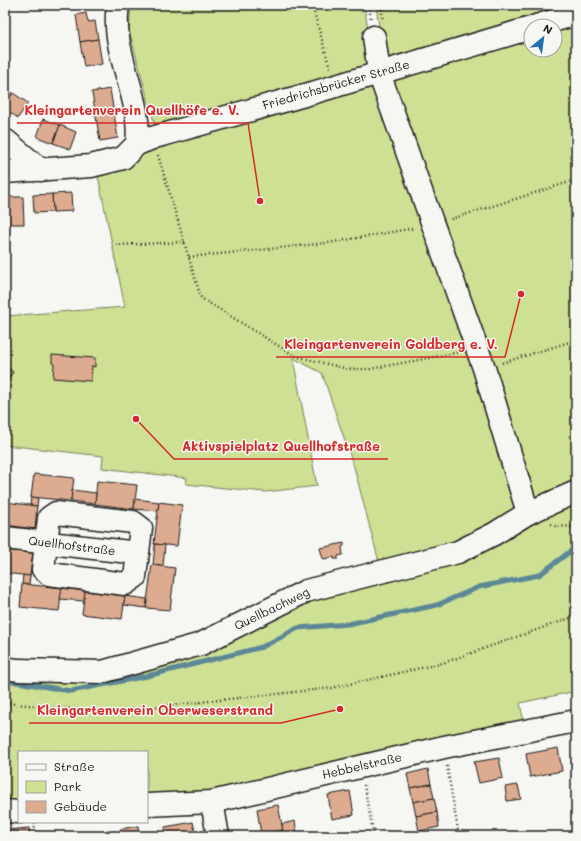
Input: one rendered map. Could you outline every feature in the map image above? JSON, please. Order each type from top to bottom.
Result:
[{"type":"street","points":[[118,5],[116,20],[117,38],[139,126],[146,140]]},
{"type":"street","points":[[563,18],[576,14]]},
{"type":"street","name":"Friedrichsbrücker Straße","points":[[5,172],[91,166],[123,158],[146,140],[523,30]]},
{"type":"street","points":[[374,37],[379,73],[480,358],[528,513]]},
{"type":"street","points":[[5,140],[41,170]]},
{"type":"street","name":"Quellbachweg","points":[[5,668],[18,670],[102,672],[201,644],[306,591],[458,552],[494,534],[528,513],[576,492]]},
{"type":"street","points":[[56,513],[133,522],[141,528],[135,577],[125,584],[49,574],[44,569],[46,542],[49,518],[56,513]]},
{"type":"street","name":"Quellhofstraße","points":[[5,538],[138,553]]},
{"type":"street","name":"Hebbelstraße","points":[[148,805],[212,802],[444,747],[576,721]]},
{"type":"street","points":[[212,802],[218,836]]},
{"type":"street","points":[[5,811],[18,812]]},
{"type":"path","points":[[312,5],[335,86]]},
{"type":"path","points":[[146,140],[156,149],[202,298],[294,356],[348,369],[370,369],[480,358],[576,340]]},
{"type":"path","points":[[189,257],[328,243],[433,225],[576,180]]},
{"type":"path","points":[[116,245],[185,242]]},
{"type":"path","points":[[5,703],[107,712],[332,688],[442,663],[576,616]]},
{"type":"path","points":[[444,747],[459,836]]},
{"type":"path","points":[[360,767],[374,836]]},
{"type":"path","points":[[34,823],[36,836]]},
{"type":"green space","points":[[131,5],[364,5],[374,66],[156,129],[129,30]]},
{"type":"green space","points":[[376,5],[565,5],[387,58],[380,34]]},
{"type":"green space","points":[[576,20],[576,486],[536,504],[392,82],[392,75],[523,35],[523,58],[563,58],[563,24]]},
{"type":"green space","points":[[376,80],[519,508],[465,541],[379,562],[354,467],[322,373],[293,358],[317,486],[265,492],[186,484],[187,478],[102,468],[103,456],[5,445],[5,316],[125,307],[98,176],[126,166],[156,145]]},
{"type":"green space","points":[[576,503],[576,691],[520,703],[524,723],[210,794],[148,797],[148,751],[18,751],[18,803],[5,803],[5,673],[106,677],[304,601],[519,528]]},
{"type":"building","points":[[86,13],[88,22],[95,21],[98,39],[80,42],[76,15]]},
{"type":"building","points":[[98,39],[102,64],[84,67],[80,42]]},
{"type":"building","points":[[5,88],[13,93],[5,105]]},
{"type":"building","points":[[110,89],[113,108],[95,111],[92,92]]},
{"type":"building","points":[[13,93],[28,103],[18,118],[5,109],[5,105]]},
{"type":"building","points":[[113,108],[118,138],[100,141],[95,111]]},
{"type":"building","points":[[43,119],[60,125],[53,143],[37,137]]},
{"type":"building","points":[[60,125],[76,132],[70,149],[53,143]]},
{"type":"building","points":[[71,193],[72,211],[53,212],[52,194]]},
{"type":"building","points":[[52,194],[53,212],[34,213],[33,195]]},
{"type":"building","points":[[5,197],[23,197],[24,224],[5,224]]},
{"type":"building","points":[[52,355],[95,358],[95,367],[92,366],[91,381],[53,378],[54,364],[52,363]]},
{"type":"building","points":[[5,366],[13,372],[5,384]]},
{"type":"building","points":[[34,474],[74,478],[71,501],[31,497]]},
{"type":"building","points":[[97,481],[137,485],[134,509],[95,504]]},
{"type":"building","points":[[72,490],[96,493],[95,504],[71,501]]},
{"type":"building","points":[[31,497],[38,498],[37,506],[30,505]]},
{"type":"building","points":[[135,499],[159,502],[158,511],[134,509]]},
{"type":"building","points":[[5,502],[37,506],[35,529],[5,525]]},
{"type":"building","points":[[159,502],[182,505],[177,546],[154,544]]},
{"type":"building","points":[[344,543],[344,546],[342,547],[343,555],[338,556],[338,559],[334,559],[334,557],[323,559],[320,548]]},
{"type":"building","points":[[155,544],[165,545],[163,566],[153,565]]},
{"type":"building","points":[[5,550],[33,553],[30,576],[5,573]]},
{"type":"building","points":[[152,565],[175,568],[170,610],[146,608]]},
{"type":"building","points":[[23,575],[30,576],[29,585],[22,584]]},
{"type":"building","points":[[22,584],[62,588],[59,611],[20,607]]},
{"type":"building","points":[[62,588],[85,591],[84,601],[60,599]]},
{"type":"building","points":[[85,591],[125,596],[122,619],[82,614]]},
{"type":"building","points":[[125,596],[147,599],[146,608],[124,605]]},
{"type":"building","points":[[558,748],[562,771],[530,777],[526,754]]},
{"type":"building","points":[[499,758],[503,778],[479,783],[474,762]]},
{"type":"building","points":[[428,769],[431,784],[410,788],[407,774]]},
{"type":"building","points":[[431,784],[434,798],[413,802],[410,788]]},
{"type":"building","points":[[518,785],[521,799],[507,801],[505,787]]},
{"type":"building","points":[[350,791],[354,815],[332,819],[328,795]]},
{"type":"building","points":[[434,798],[437,812],[416,816],[413,802]]},
{"type":"building","points":[[278,805],[283,830],[261,834],[257,809]]},
{"type":"building","points":[[437,812],[439,827],[419,831],[416,816]]},
{"type":"building","points":[[295,821],[297,834],[283,836],[282,824]]},
{"type":"building","points":[[193,822],[196,836],[166,836],[165,827]]},
{"type":"building","points":[[138,826],[140,836],[122,836],[120,829]]},
{"type":"building","points":[[29,828],[30,836],[5,836],[5,830]]},
{"type":"waterway","points":[[5,680],[71,691],[147,676],[262,647],[298,628],[348,624],[437,605],[479,587],[539,575],[576,547]]},
{"type":"place","name":"Kleingartenverein Quellhöfe e. V.","points":[[260,201]]},
{"type":"place","name":"Kleingartenverein Goldberg e. V.","points":[[521,294]]},
{"type":"place","name":"Aktivspielplatz Quellhofstraße","points":[[136,419]]},
{"type":"place","name":"Kleingartenverein Oberweserstrand","points":[[340,709]]}]
